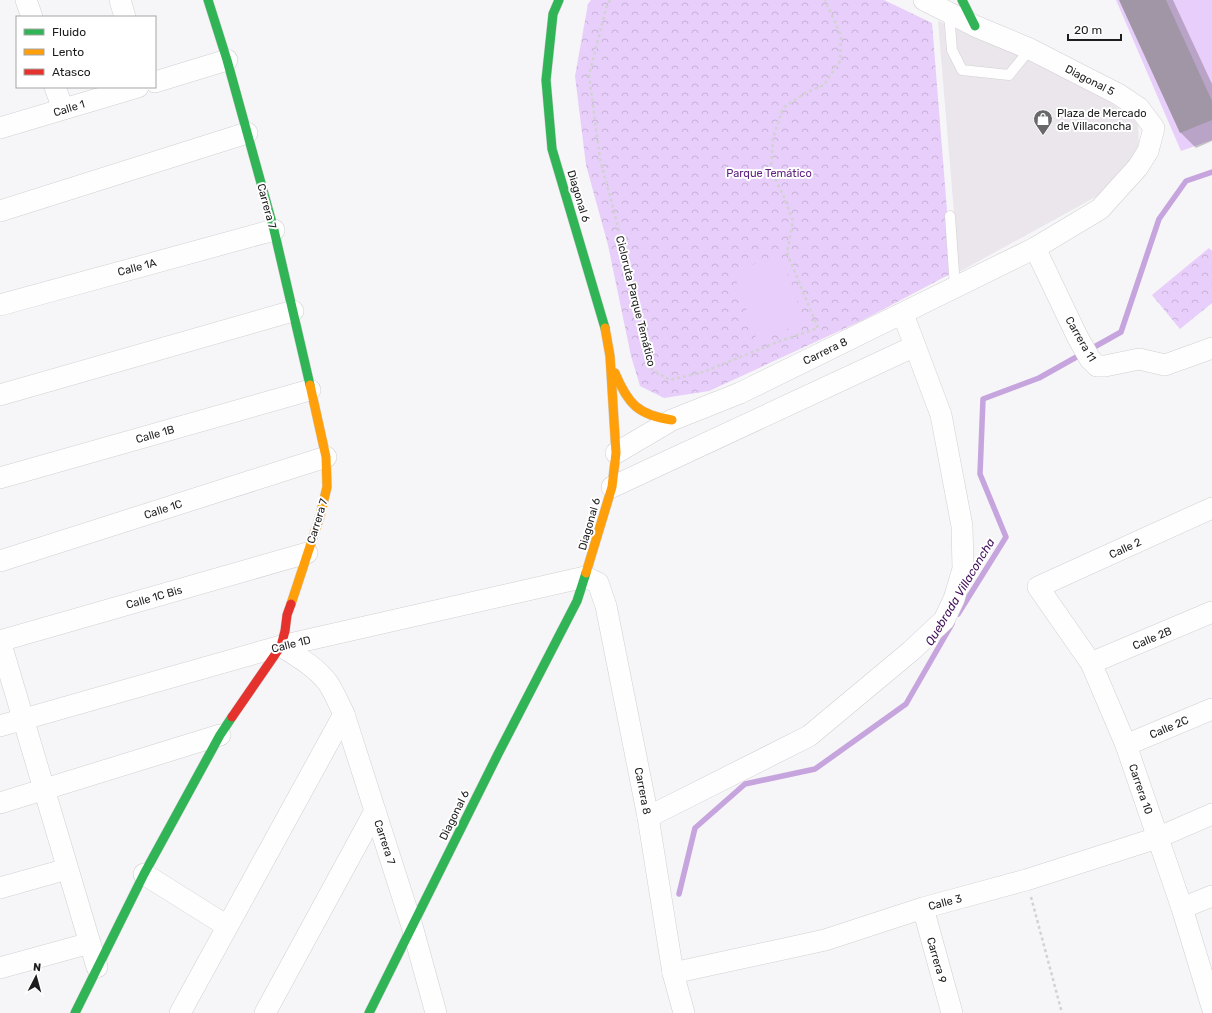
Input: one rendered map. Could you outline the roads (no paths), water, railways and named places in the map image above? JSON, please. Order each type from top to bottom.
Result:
[{"type":"street","points":[[26,0],[32,16]]},
{"type":"street","points":[[120,0],[125,16]]},
{"type":"street","name":"Carrera 7","points":[[208,0],[227,60],[274,230],[326,457],[327,487],[320,516],[287,615],[281,646],[306,662],[318,672],[328,683],[344,714],[412,926],[436,1013]]},
{"type":"street","name":"Diagonal 6","points":[[369,1013],[498,754],[577,601],[612,487],[616,453],[610,361],[606,330],[552,149],[546,80],[553,14],[559,0]]},
{"type":"street","name":"Diagonal 5","points":[[924,0],[955,6],[975,26],[1030,49],[1123,98],[1139,108],[1154,128],[1145,157],[1138,167],[1100,209],[1035,248]]},
{"type":"street","points":[[156,82],[227,60]]},
{"type":"street","points":[[55,88],[63,109]]},
{"type":"street","name":"Calle 1","points":[[0,128],[135,88]]},
{"type":"street","points":[[0,211],[247,133]]},
{"type":"street","name":"Calle 1A","points":[[0,305],[274,230]]},
{"type":"street","name":"Carrera 8","points":[[616,453],[672,420],[740,393],[1035,248]]},
{"type":"street","name":"Carrera 11","points":[[1035,248],[1077,336],[1090,359],[1096,366],[1105,366],[1139,359],[1165,365],[1212,348]]},
{"type":"street","points":[[0,395],[293,311]]},
{"type":"street","points":[[648,817],[809,736],[910,651],[944,620],[954,600],[963,569],[962,526],[941,415],[902,314]]},
{"type":"street","points":[[612,487],[915,346]]},
{"type":"street","points":[[610,361],[622,392],[629,401],[637,408],[653,417],[672,420]]},
{"type":"street","name":"Calle 1B","points":[[0,478],[310,390]]},
{"type":"street","name":"Calle 1C","points":[[0,562],[326,457]]},
{"type":"street","name":"Calle 2","points":[[1038,587],[1212,508]]},
{"type":"street","name":"Calle 1C Bis","points":[[0,641],[307,553]]},
{"type":"street","name":"Carrera 8","points":[[585,578],[598,583],[606,606],[648,817],[673,973],[683,1011]]},
{"type":"street","name":"Calle 1D","points":[[0,726],[281,646],[585,578]]},
{"type":"street","name":"Carrera 10","points":[[1038,587],[1091,663],[1126,745],[1182,908],[1212,1007]]},
{"type":"street","name":"Calle 2B","points":[[1091,663],[1212,612]]},
{"type":"street","points":[[0,641],[97,967]]},
{"type":"street","points":[[75,1013],[144,874],[220,735],[281,646]]},
{"type":"street","name":"Calle 2C","points":[[1126,745],[1212,709]]},
{"type":"street","points":[[180,1013],[344,714]]},
{"type":"street","points":[[0,803],[220,735]]},
{"type":"street","points":[[265,1013],[375,812]]},
{"type":"street","name":"Calle 3","points":[[673,973],[825,940],[923,908],[1026,880],[1157,838],[1212,814]]},
{"type":"street","points":[[0,888],[67,868]]},
{"type":"street","points":[[144,874],[227,926]]},
{"type":"street","points":[[1182,908],[1212,896]]},
{"type":"street","name":"Carrera 9","points":[[923,908],[952,1013]]},
{"type":"street","points":[[0,968],[90,943]]},
{"type":"lane","points":[[955,6],[952,50],[962,70],[1009,74],[1030,49]]},
{"type":"lane","points":[[950,216],[955,287]]},
{"type":"waterway","name":"Quebrada Villaconcha","points":[[958,614],[1006,537],[980,474],[983,399],[1039,378],[1121,332],[1159,219],[1186,181],[1212,172]]},
{"type":"waterway","name":"Quebrada Villaconcha","points":[[679,894],[695,828],[745,784],[815,769],[906,704],[952,624]]},
{"type":"place","name":"Plaza de Mercado de Villaconcha","points":[[1043,136]]},
{"type":"park label","name":"Parque Temático","points":[[769,173]]}]
